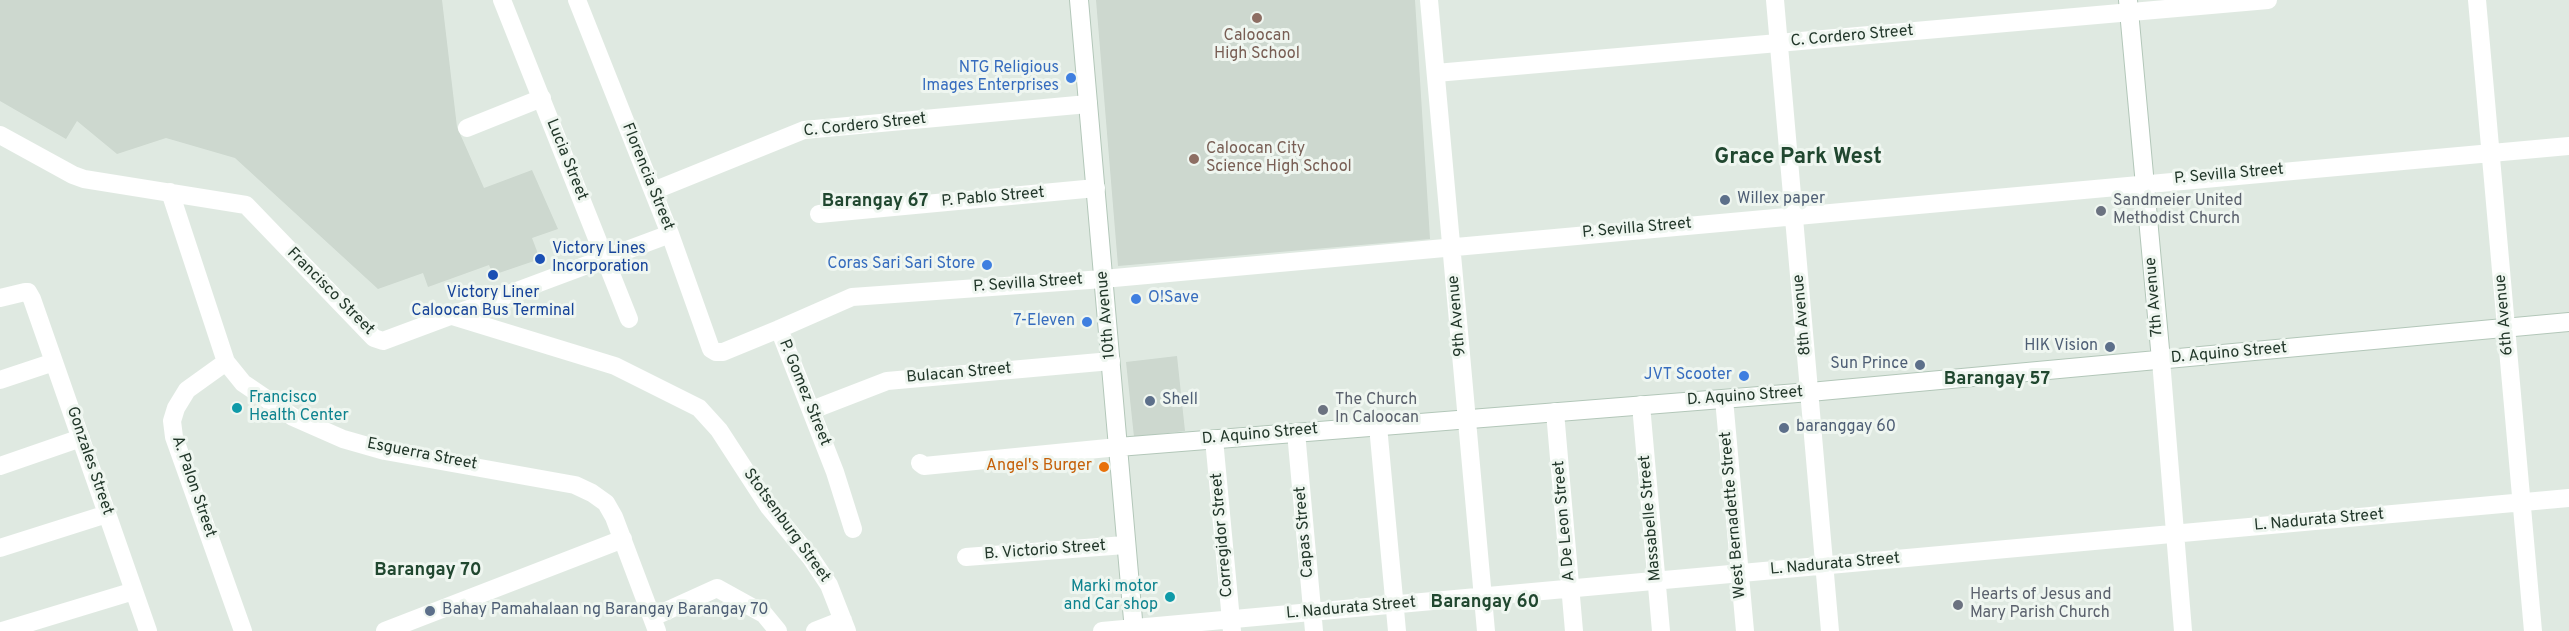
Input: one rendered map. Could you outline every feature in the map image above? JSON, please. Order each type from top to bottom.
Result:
[{"type":"street","name":"Lucia Street","points":[[502,0],[629,319]]},
{"type":"street","name":"Florencia Street","points":[[577,0],[670,234],[711,349],[716,352]]},
{"type":"street","name":"10th Avenue","points":[[1079,0],[1134,630]]},
{"type":"street","name":"9th Avenue","points":[[1429,0],[1486,631]]},
{"type":"street","name":"8th Avenue","points":[[1775,0],[1830,631]]},
{"type":"street","name":"C. Cordero Street","points":[[1436,73],[1779,43],[2128,6],[2268,0]]},
{"type":"street","name":"6th Avenue","points":[[2477,0],[2533,631]]},
{"type":"street","name":"7th Avenue","points":[[2128,6],[2161,360],[2183,631]]},
{"type":"street","points":[[467,128],[542,98]]},
{"type":"street","name":"C. Cordero Street","points":[[652,191],[804,130],[1088,104]]},
{"type":"street","name":"Francisco Street","points":[[0,135],[73,175],[246,206],[374,338],[383,341],[670,234]]},
{"type":"street","name":"P. Sevilla Street","points":[[716,352],[723,352],[852,297],[1103,279],[1794,214],[2569,146]]},
{"type":"street","name":"P. Pablo Street","points":[[819,214],[1096,188]]},
{"type":"street","name":"Esguerra Street","points":[[170,192],[226,362],[243,383],[293,417],[343,439],[386,451],[575,485],[583,489],[606,503],[623,538],[655,624]]},
{"type":"street","name":"Gonzales Street","points":[[0,298],[28,292],[33,299],[148,631]]},
{"type":"street","name":"Stotsenburg Street","points":[[452,316],[615,366],[699,408],[719,430],[769,507],[811,558],[829,585],[845,626]]},
{"type":"street","name":"D. Aquino Street","points":[[920,463],[924,466],[1296,432],[1810,392],[2569,322]]},
{"type":"street","name":"P. Gomez Street","points":[[779,329],[832,464],[853,529]]},
{"type":"street","name":"Bulacan Street","points":[[812,410],[887,381],[1111,361]]},
{"type":"street","points":[[0,380],[54,362]]},
{"type":"street","name":"A. Palon Street","points":[[226,362],[187,390],[176,408],[172,421],[174,437],[243,631]]},
{"type":"street","name":"West Bernadette Street","points":[[1724,399],[1745,631]]},
{"type":"street","name":"Massabelle Street","points":[[1641,405],[1661,631]]},
{"type":"street","name":"A De Leon Street","points":[[1555,412],[1574,631]]},
{"type":"street","points":[[1378,426],[1397,631]]},
{"type":"street","name":"Capas Street","points":[[1296,432],[1314,631]]},
{"type":"street","points":[[0,466],[81,438]]},
{"type":"street","name":"Corregidor Street","points":[[1214,439],[1232,626]]},
{"type":"street","name":"L. Nadurata Street","points":[[1102,631],[1232,626],[1312,613],[1395,605],[2569,498]]},
{"type":"street","points":[[0,548],[107,514]]},
{"type":"street","points":[[385,631],[623,538]]},
{"type":"street","name":"B. Victorio Street","points":[[966,557],[1125,545]]},
{"type":"street","points":[[655,624],[717,588],[764,614],[778,631]]},
{"type":"street","points":[[2,631],[134,591]]},
{"type":"street","points":[[816,631],[845,626]]},
{"type":"shaded area","points":[[0,0],[442,0],[457,127],[484,188],[532,170],[558,229],[532,238],[540,259],[493,275],[489,265],[428,287],[423,273],[378,289],[235,158],[166,138],[117,154],[77,121],[66,139],[0,101]]},
{"type":"shaded area","points":[[1096,0],[1415,0],[1430,239],[1118,266]]},
{"type":"shaded area","points":[[1177,356],[1185,431],[1134,437],[1126,362]]},
{"type":"place","name":"Caloocan High School","points":[[1257,18]]},
{"type":"place","name":"NTG Religious Images Enterprises","points":[[1071,78]]},
{"type":"place","name":"Caloocan City Science High School","points":[[1194,159]]},
{"type":"place","name":"Willex paper","points":[[1725,200]]},
{"type":"place","name":"Sandmeier United Methodist Church","points":[[2101,211]]},
{"type":"place","name":"Victory Lines Incorporation","points":[[540,259]]},
{"type":"place","name":"Coras Sari Sari Store","points":[[987,265]]},
{"type":"place","name":"Victory Liner Caloocan Bus Terminal","points":[[493,275]]},
{"type":"place","name":"O!Save","points":[[1136,299]]},
{"type":"place","name":"7-Eleven","points":[[1087,322]]},
{"type":"place","name":"HIK Vision","points":[[2110,347]]},
{"type":"place","name":"Sun Prince","points":[[1920,365]]},
{"type":"place","name":"JVT Scooter","points":[[1744,376]]},
{"type":"place","name":"Shell","points":[[1150,401]]},
{"type":"place","name":"Francisco Health Center","points":[[237,408]]},
{"type":"place","name":"The Church In Caloocan","points":[[1323,410]]},
{"type":"place","name":"baranggay 60","points":[[1784,428]]},
{"type":"place","name":"Angel's Burger","points":[[1104,467]]},
{"type":"place","name":"Marki motor and Car shop","points":[[1170,597]]},
{"type":"place","name":"Hearts of Jesus and Mary Parish Church","points":[[1958,605]]},
{"type":"place","name":"Bahay Pamahalaan ng Barangay Barangay 70","points":[[430,611]]},
{"type":"district","name":"Grace Park West","points":[[1798,159]]},
{"type":"district","name":"Barangay 67","points":[[875,202]]},
{"type":"district","name":"Barangay 57","points":[[1997,380]]},
{"type":"district","name":"Barangay 70","points":[[428,571]]},
{"type":"district","name":"Barangay 60","points":[[1485,603]]}]
